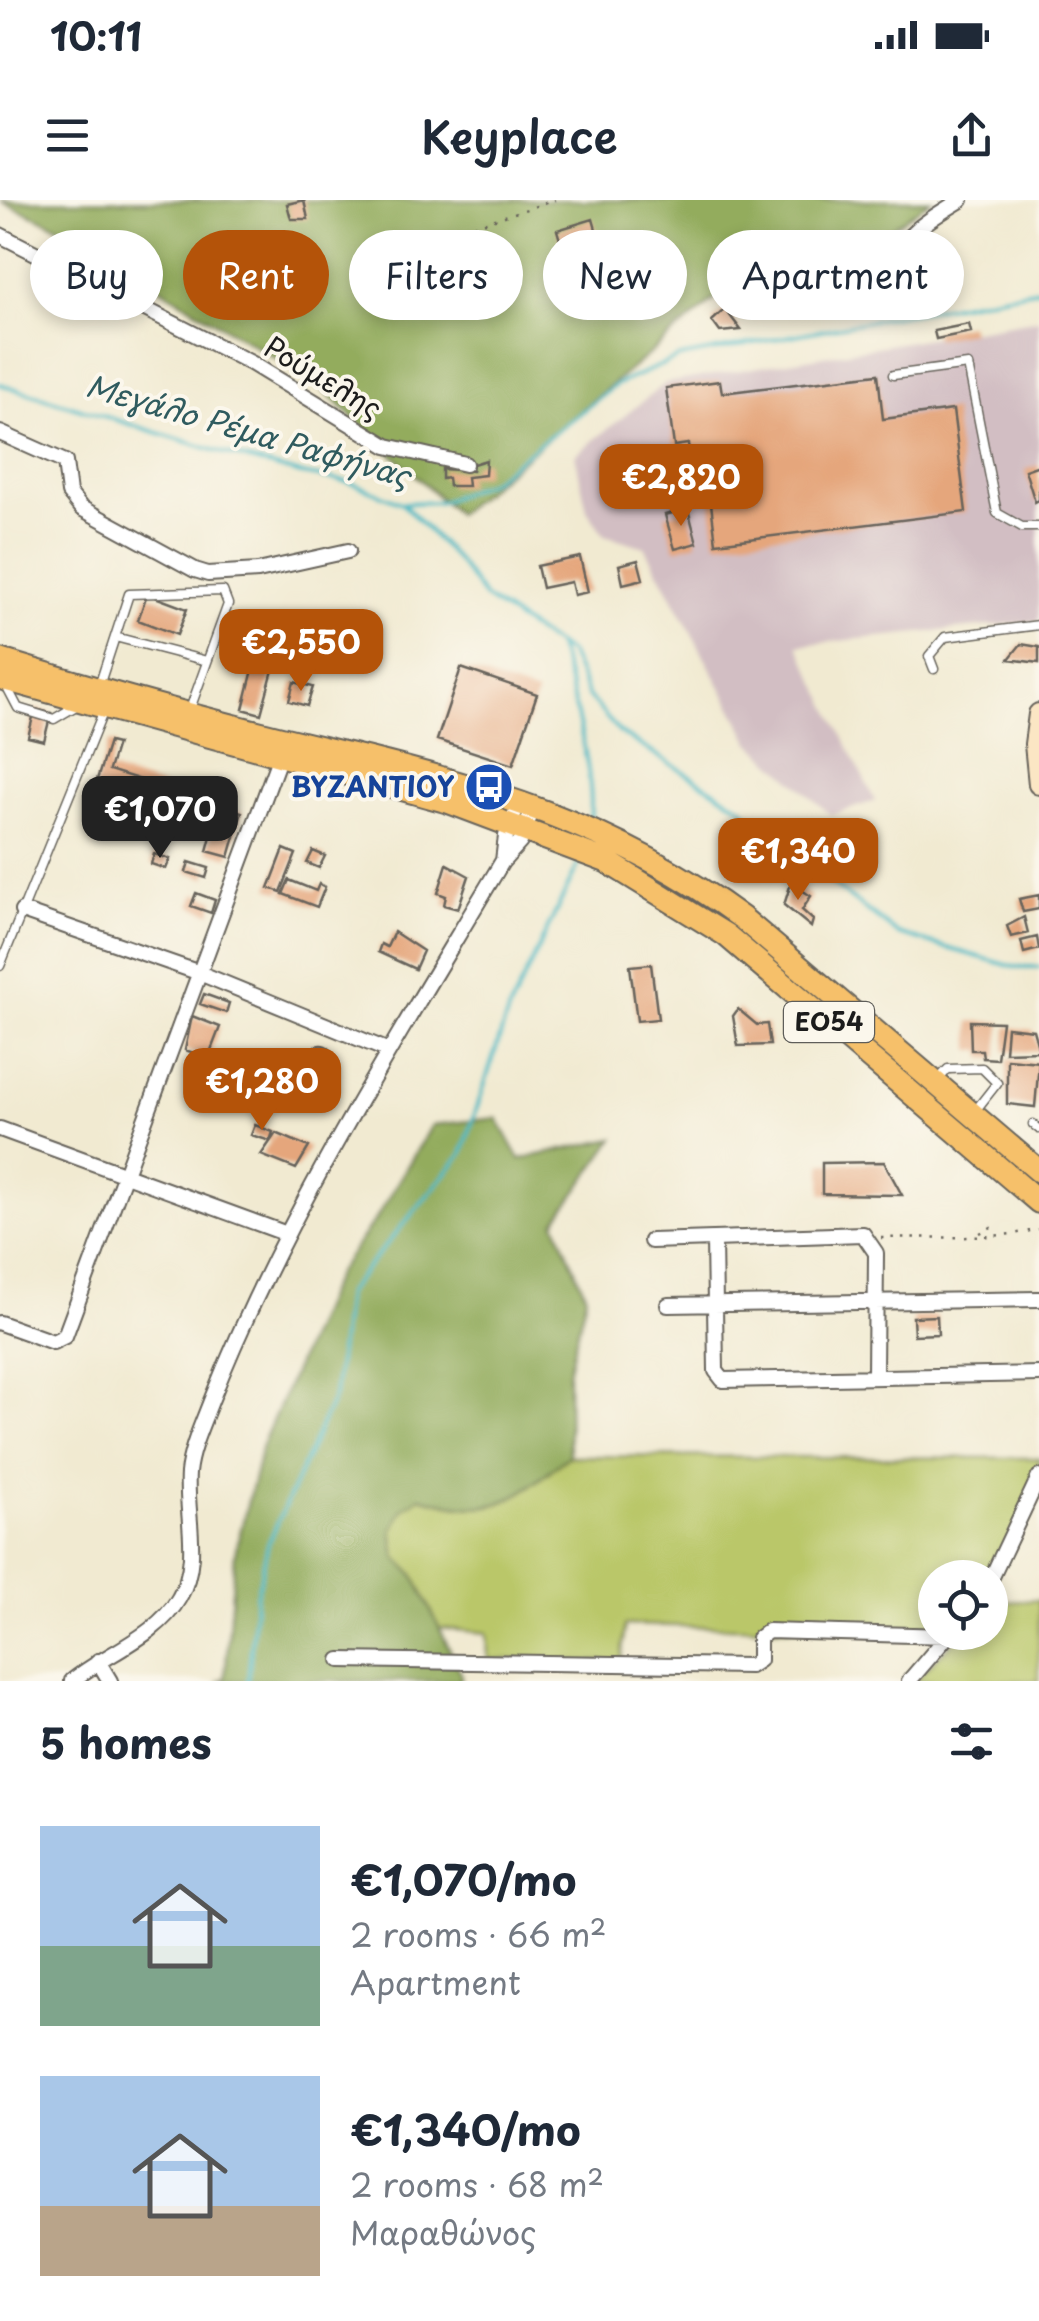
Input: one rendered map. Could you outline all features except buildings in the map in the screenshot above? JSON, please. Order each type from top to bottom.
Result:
[{"type":"main road","name":"ΕΟ54","points":[[1,672],[281,753],[523,814]]},
{"type":"main road","name":"ΕΟ54","points":[[97,698],[189,712],[406,766],[566,831],[608,836],[694,884],[742,918],[1038,1169]]},
{"type":"main road","name":"ΕΟ54","points":[[566,831],[606,861],[726,934],[1039,1202]]},
{"type":"street","points":[[915,230],[961,200]]},
{"type":"street","name":"Ρούμελης","points":[[0,236],[251,363],[388,446],[465,464]]},
{"type":"street","points":[[0,433],[66,462],[72,499],[81,508],[156,545],[194,570],[208,574],[258,571],[348,550]]},
{"type":"street","points":[[1039,714],[1039,784]]},
{"type":"street","points":[[0,1322],[53,1342],[64,1340],[281,753]]},
{"type":"street","points":[[72,1681],[98,1660],[156,1626],[177,1603],[188,1581],[193,1554],[186,1507],[188,1466],[211,1400],[287,1234],[389,1051],[502,862],[523,814]]},
{"type":"street","points":[[22,911],[197,972],[389,1051]]},
{"type":"street","points":[[0,1129],[287,1234]]},
{"type":"street","points":[[651,1241],[856,1233],[870,1239],[876,1253],[876,1376]]},
{"type":"street","points":[[714,1240],[716,1371],[723,1380],[1039,1374]]},
{"type":"street","points":[[668,1306],[1039,1299]]},
{"type":"street","points":[[1000,1560],[1039,1478]]},
{"type":"street","points":[[340,1660],[750,1666],[759,1660],[758,1638],[768,1631],[918,1633]]},
{"type":"street","points":[[909,1681],[935,1650]]},
{"type":"street","points":[[98,1660],[110,1681]]},
{"type":"lane","points":[[894,375],[968,365],[997,512],[1022,526],[1039,527]]},
{"type":"lane","points":[[0,966],[132,593],[223,591],[228,604],[189,712]]},
{"type":"lane","points":[[934,669],[929,656],[945,637],[1039,625]]},
{"type":"lane","points":[[116,638],[207,661]]},
{"type":"lane","points":[[1,672],[18,708],[54,719],[97,698]]},
{"type":"lane","points":[[936,1083],[948,1069],[982,1068],[996,1083],[973,1114]]},
{"type":"path","points":[[461,230],[555,200]]},
{"type":"path","points":[[978,1234],[998,1224]]},
{"type":"path","points":[[870,1239],[978,1234],[1002,1237],[1039,1229]]},
{"type":"shaded area","points":[[1039,319],[1039,621],[798,645],[875,801],[831,815],[751,743],[645,547],[604,535],[587,510],[575,455],[666,383]]},
{"type":"green space","points":[[931,200],[889,230],[707,230],[707,306],[457,514],[316,383],[213,320],[329,320],[329,230],[183,230],[183,302],[163,290],[163,230],[65,230],[0,201]]},
{"type":"green space","points":[[497,1118],[520,1159],[614,1139],[555,1222],[586,1296],[568,1373],[569,1456],[501,1502],[468,1506],[420,1497],[403,1509],[392,1531],[396,1557],[414,1575],[461,1673],[461,1681],[220,1681],[225,1678],[235,1553],[262,1445],[336,1274],[377,1217],[432,1125]]},
{"type":"green space","points":[[569,1456],[1039,1458],[1027,1504],[998,1560],[918,1560],[918,1631],[625,1625],[621,1662],[488,1659],[487,1633],[439,1628],[414,1575],[396,1557],[392,1531],[403,1509],[420,1497],[486,1506],[531,1485]]},
{"type":"green space","points":[[1039,1600],[1039,1681],[914,1681],[945,1650],[1008,1650],[1008,1602]]},
{"type":"waterway","name":"Μεγάλο Ρέμα Ραφήνας","points":[[0,384],[220,452],[301,474],[349,482],[402,503],[441,502],[491,481],[616,385],[680,357],[1039,289]]},
{"type":"waterway","points":[[404,505],[456,559],[485,598],[570,654],[588,696],[619,732],[741,807],[772,838],[898,934],[1014,967],[1039,967]]},
{"type":"waterway","points":[[557,645],[586,758],[590,820]]},
{"type":"waterway","points":[[248,1681],[256,1597],[268,1544],[334,1396],[346,1293],[462,1154],[508,1012],[581,859]]},
{"type":"place","name":"ΒΥΖΑΝΤΙΟΥ","points":[[489,787]]}]
